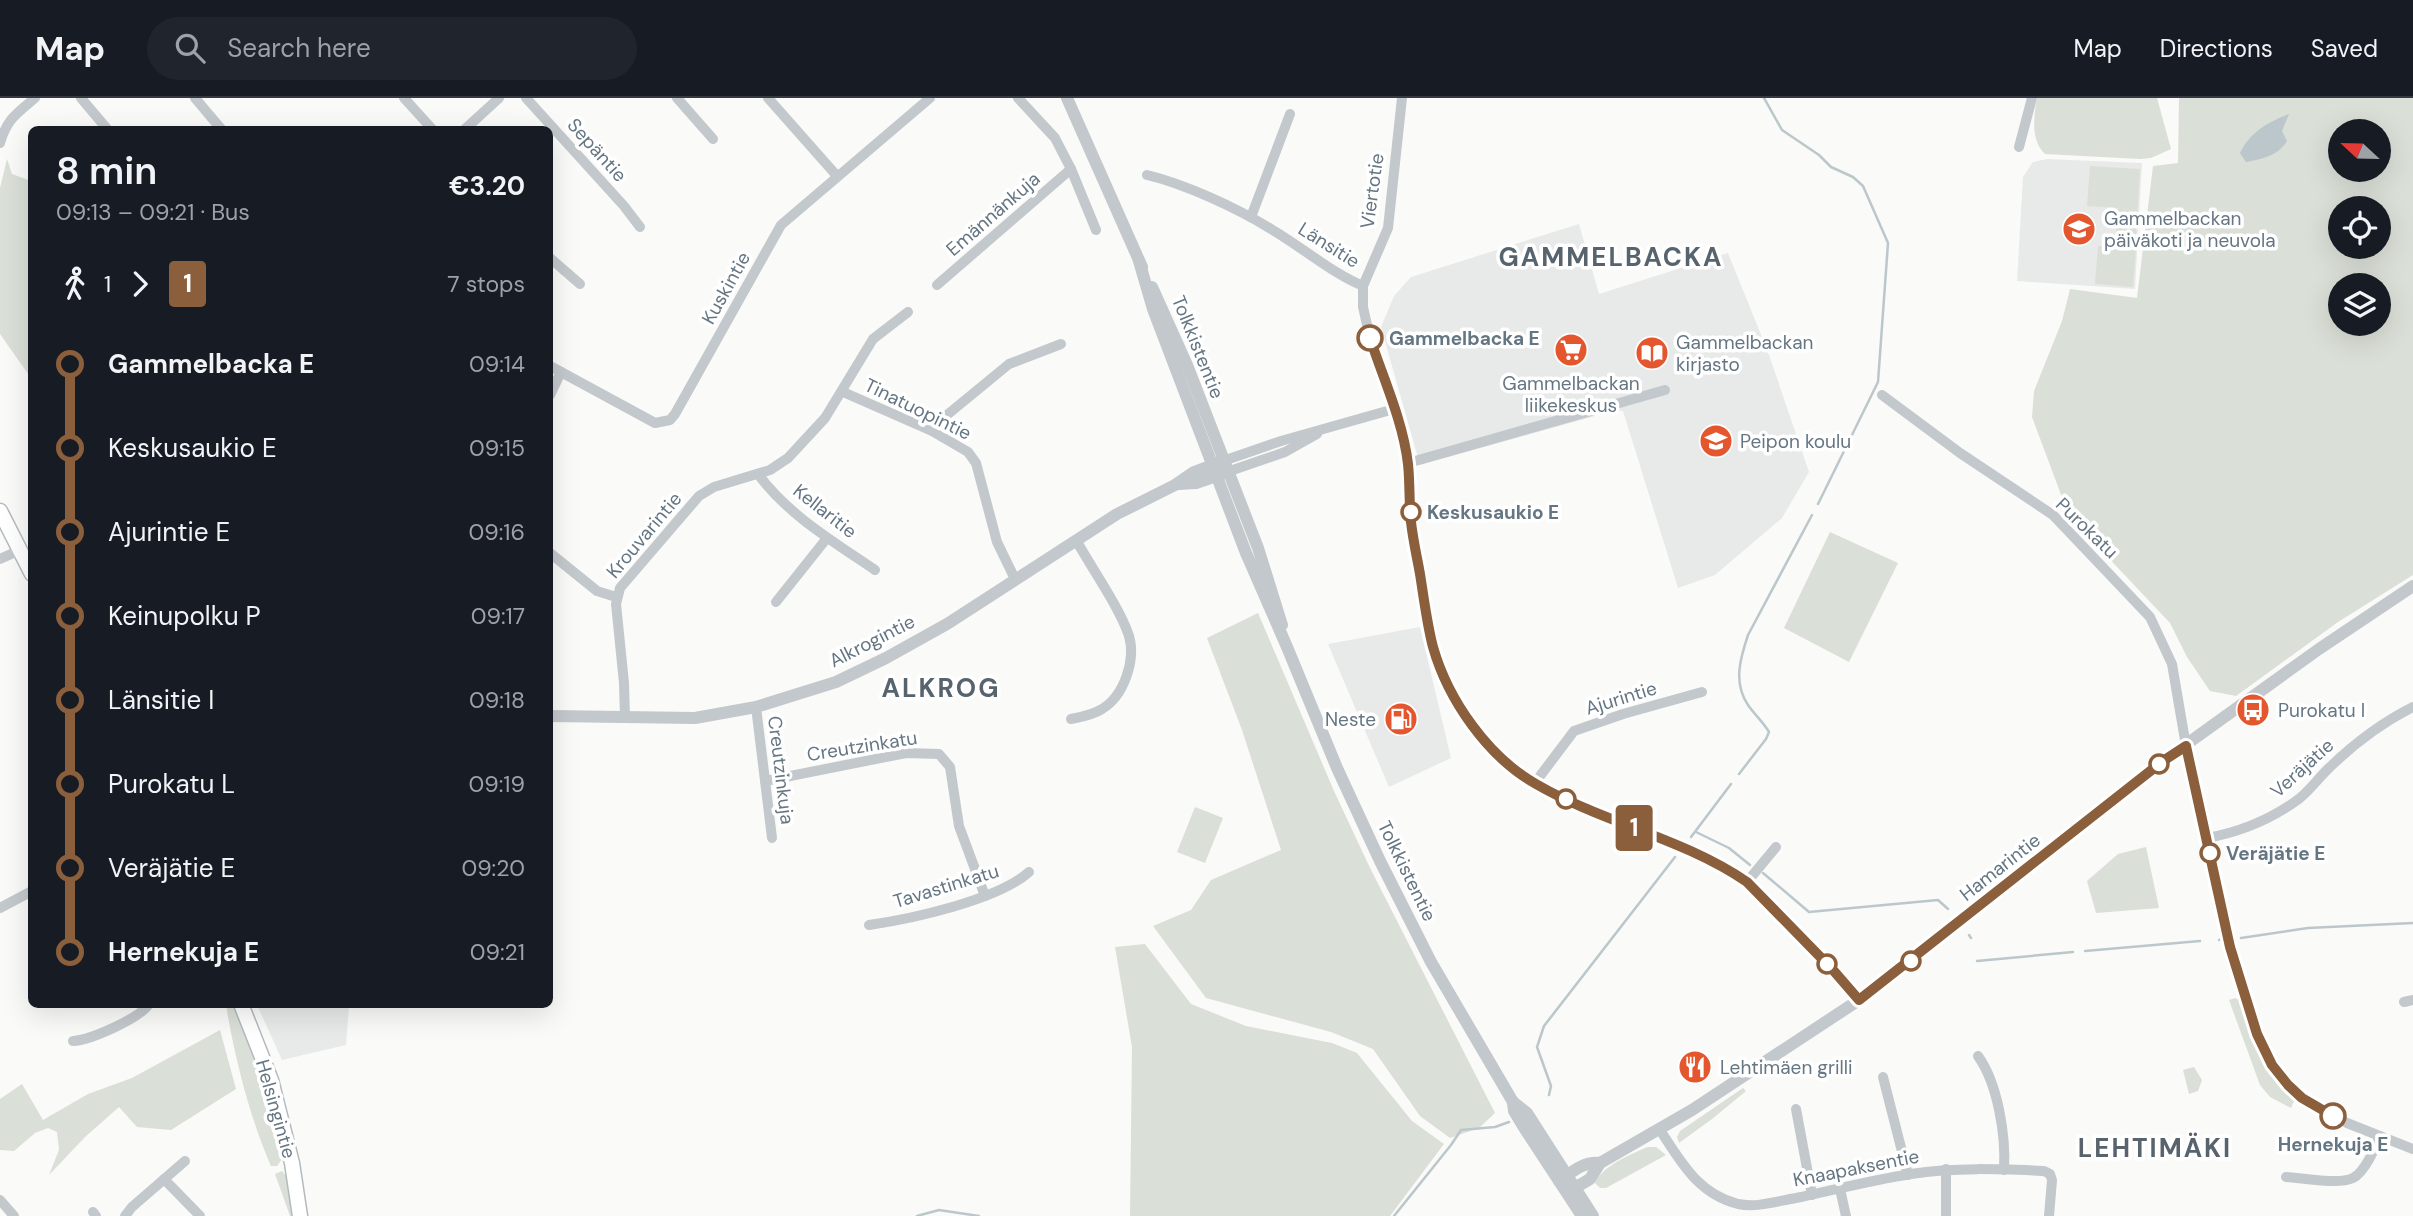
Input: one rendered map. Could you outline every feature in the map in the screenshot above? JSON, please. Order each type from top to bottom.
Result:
[{"type":"main road","points":[[0,511],[28,566]]},
{"type":"main road","name":"Helsingintie","points":[[243,1008],[275,1093],[292,1163],[300,1216]]},
{"type":"street","points":[[0,142],[10,119],[35,98]]},
{"type":"street","points":[[80,98],[104,126]]},
{"type":"street","points":[[195,98],[219,126]]},
{"type":"street","points":[[404,98],[429,126]]},
{"type":"street","points":[[468,126],[499,98]]},
{"type":"street","name":"Sepäntie","points":[[526,98],[551,126]]},
{"type":"street","points":[[677,98],[713,139]]},
{"type":"street","points":[[768,98],[837,176]]},
{"type":"street","name":"Kuskintie","points":[[553,368],[655,423],[670,420],[781,225],[930,98]]},
{"type":"street","points":[[1018,98],[1055,138],[1096,230]]},
{"type":"street","name":"Tolkkistentie","points":[[1067,98],[1182,353],[1246,553],[1337,768],[1380,861],[1432,962],[1513,1102],[1527,1113],[1582,1216]]},
{"type":"street","name":"Viertotie","points":[[1363,286],[1388,228],[1402,98]]},
{"type":"street","points":[[2019,147],[2032,98]]},
{"type":"street","points":[[1251,218],[1290,114]]},
{"type":"street","name":"Sepäntie","points":[[553,128],[640,227]]},
{"type":"street","name":"Emännänkuja","points":[[937,285],[1071,169]]},
{"type":"street","name":"Länsitie","points":[[1147,175],[1168,180],[1251,218],[1339,275],[1363,286],[1365,321],[1394,409],[1408,463],[1411,523],[1433,646],[1450,688],[1470,723],[1503,760],[1534,784],[1577,805],[1699,854],[1747,882],[1859,1000]]},
{"type":"street","points":[[553,261],[580,284]]},
{"type":"street","name":"Krouvarintie","points":[[625,718],[616,597],[620,589],[699,496],[714,487],[780,465],[788,458],[816,429],[843,392],[873,339],[908,312]]},
{"type":"street","points":[[932,431],[936,424],[1009,364],[1061,344]]},
{"type":"street","points":[[553,389],[561,372]]},
{"type":"street","points":[[1408,463],[1665,390]]},
{"type":"street","name":"Tinatuopintie","points":[[843,392],[932,431],[961,446],[972,456],[997,542],[1015,579]]},
{"type":"street","name":"Purokatu","points":[[1882,395],[1960,453],[2053,515],[2150,617],[2172,664],[2186,746],[2218,897],[2241,986],[2257,1034],[2272,1065],[2288,1085],[2319,1109],[2413,1149]]},
{"type":"street","points":[[1220,468],[1284,452],[1301,445],[1321,431],[1394,409]]},
{"type":"street","name":"Alkrogintie","points":[[553,716],[695,718],[756,707],[836,682],[887,658],[947,624],[1146,498],[1175,485],[1196,483],[1220,468]]},
{"type":"street","name":"Kellaritie","points":[[758,474],[772,492],[827,538],[875,570]]},
{"type":"street","points":[[776,602],[827,538]]},
{"type":"street","points":[[1071,719],[1094,713],[1113,701],[1127,676],[1131,646],[1124,624],[1076,540]]},
{"type":"street","points":[[0,559],[20,550]]},
{"type":"street","points":[[553,554],[597,591],[616,597]]},
{"type":"street","name":"Hamarintie","points":[[1563,1178],[1591,1162],[1600,1163],[1660,1130],[1859,1000],[2163,761],[2319,649],[2413,586]]},
{"type":"street","name":"Ajurintie","points":[[1534,784],[1574,731],[1702,692]]},
{"type":"street","name":"Creutzinkuja","points":[[756,707],[772,838]]},
{"type":"street","name":"Veräjätie","points":[[2207,838],[2236,832],[2266,820],[2298,800],[2364,735],[2413,707]]},
{"type":"street","name":"Creutzinkatu","points":[[765,781],[906,753],[939,754],[950,767],[958,826],[985,896]]},
{"type":"street","points":[[1747,882],[1776,847]]},
{"type":"street","name":"Tavastinkatu","points":[[869,925],[894,922],[985,896],[1020,881],[1029,872]]},
{"type":"street","points":[[0,908],[28,893]]},
{"type":"street","points":[[73,1041],[83,1040],[129,1019],[144,1008]]},
{"type":"street","points":[[1978,1056],[1986,1069],[2005,1134],[2004,1170]]},
{"type":"street","points":[[1882,1077],[1908,1175]]},
{"type":"street","points":[[1796,1109],[1812,1195]]},
{"type":"street","name":"Knaapaksentie","points":[[1660,1130],[1697,1183],[1719,1197],[1741,1204],[1751,1205],[1812,1195],[1946,1169],[2044,1171],[2050,1174],[2052,1180],[2049,1216]]},
{"type":"street","points":[[2286,1177],[2321,1180],[2353,1178],[2367,1161],[2380,1136]]},
{"type":"street","points":[[125,1216],[185,1161]]},
{"type":"street","name":"Hamarintie","points":[[1571,1191],[1596,1173],[1600,1163]]},
{"type":"street","points":[[1945,1216],[1946,1169]]},
{"type":"street","points":[[164,1179],[200,1216]]},
{"type":"street","points":[[1840,1189],[1846,1216]]},
{"type":"street","name":"Tolkkistentie","points":[[1571,1191],[1592,1216]]},
{"type":"street","points":[[0,1200],[14,1216]]},
{"type":"shaded area","points":[[2037,98],[2157,98],[2171,149],[2151,158],[2140,159],[2045,154],[2035,135]]},
{"type":"shaded area","points":[[2179,98],[2413,98],[2413,575],[2338,622],[2236,696],[2210,691],[2187,657],[2170,623],[2069,516],[2032,417],[2034,391],[2062,321],[2070,289],[2137,298],[2153,166],[2178,163]]},
{"type":"shaded area","points":[[2289,114],[2282,131],[2287,141],[2283,146],[2269,156],[2246,162],[2240,153],[2249,139],[2267,124]]},
{"type":"shaded area","points":[[7,159],[12,174],[28,180],[28,374],[0,334],[0,188]]},
{"type":"shaded area","name":"Gammelbackan päiväkoti ja neuvola","points":[[2047,159],[2142,163],[2135,289],[2017,281],[2023,177],[2033,162]]},
{"type":"shaded area","points":[[2090,166],[2140,169],[2136,237],[2116,235],[2118,208],[2087,206]]},
{"type":"shaded area","points":[[1579,224],[1599,294],[1728,253],[1768,352],[1809,472],[1782,518],[1715,575],[1678,588],[1623,411],[1613,411],[1420,465],[1381,327],[1394,296],[1411,277]]},
{"type":"shaded area","points":[[2098,246],[2136,249],[2133,287],[2095,284]]},
{"type":"shaded area","points":[[1830,532],[1898,563],[1849,662],[1784,628]]},
{"type":"shaded area","points":[[1258,613],[1370,868],[1495,1113],[1479,1128],[1450,1138],[1420,1116],[1373,1049],[1331,1032],[1206,998],[1153,926],[1191,910],[1211,880],[1281,850],[1242,730],[1207,638]]},
{"type":"shaded area","points":[[1420,627],[1451,758],[1389,787],[1328,644]]},
{"type":"shaded area","points":[[1195,807],[1223,818],[1205,863],[1177,852]]},
{"type":"shaded area","points":[[2146,847],[2159,908],[2096,913],[2087,881],[2118,854]]},
{"type":"shaded area","points":[[1145,944],[1191,1004],[1246,1026],[1332,1043],[1357,1053],[1412,1121],[1444,1144],[1390,1216],[1130,1216],[1132,1047],[1115,947]]},
{"type":"shaded area","points":[[2229,1000],[2239,1000],[2253,1041],[2266,1067],[2294,1101],[2291,1108],[2270,1097],[2260,1085]]},
{"type":"shaded area","points":[[227,1008],[234,1008],[255,1062],[282,1159],[277,1166],[271,1166],[263,1147],[238,1066]]},
{"type":"shaded area","points":[[258,1008],[349,1008],[346,1045],[282,1060]]},
{"type":"shaded area","points":[[220,1030],[236,1089],[171,1130],[137,1127],[119,1107],[85,1137],[49,1175],[59,1150],[57,1132],[48,1128],[35,1133],[14,1151],[0,1150],[0,1099],[22,1084],[43,1120],[88,1094],[132,1078]]},
{"type":"shaded area","points":[[2194,1067],[2202,1080],[2198,1091],[2189,1094],[2183,1070]]},
{"type":"shaded area","points":[[1743,1088],[1746,1091],[1679,1143],[1677,1137],[1680,1131]]},
{"type":"shaded area","points":[[1648,1147],[1656,1147],[1666,1155],[1606,1188],[1600,1188],[1595,1183],[1610,1166]]},
{"type":"shaded area","points":[[282,1171],[287,1177],[294,1216],[290,1216],[275,1174]]},
{"type":"waterway","points":[[1764,98],[1782,130],[1819,155],[1831,167],[1853,177],[1863,186],[1888,243],[1878,382],[1818,504]]},
{"type":"waterway","points":[[1739,774],[1769,732],[1743,697],[1739,680],[1748,635],[1812,515]]},
{"type":"waterway","points":[[1691,837],[1731,784]]},
{"type":"waterway","points":[[1696,832],[1729,848],[1750,865]]},
{"type":"waterway","points":[[1549,1095],[1551,1086],[1537,1047],[1544,1026],[1675,857]]},
{"type":"waterway","points":[[1763,873],[1809,912],[1938,900],[1948,909]]},
{"type":"waterway","points":[[2241,938],[2308,928],[2413,923]]},
{"type":"waterway","points":[[2085,951],[2200,941]]},
{"type":"waterway","points":[[1977,961],[2073,952]]},
{"type":"waterway","points":[[1394,1216],[1461,1130],[1495,1127],[1509,1122]]},
{"type":"waterway","points":[[917,1216],[939,1210],[979,1216]]},
{"type":"bus line","name":"1","points":[[1370,338],[1394,409],[1408,463],[1411,523],[1438,662],[1470,723],[1503,760],[1534,784],[1577,805],[1699,854],[1731,871],[1747,882],[1859,1000],[1958,925],[2163,761],[2186,746],[2230,947],[2257,1034],[2272,1065],[2288,1085],[2302,1098],[2333,1116]]},
{"type":"place","name":"Gammelbackan päiväkoti ja neuvola","points":[[2079,229]]},
{"type":"place","name":"Gammelbacka E","points":[[1370,338]]},
{"type":"place","name":"Gammelbackan liikekeskus","points":[[1571,350]]},
{"type":"place","name":"Gammelbackan kirjasto","points":[[1652,353]]},
{"type":"place","name":"Peipon koulu","points":[[1716,441]]},
{"type":"place","name":"Keskusaukio E","points":[[1411,512]]},
{"type":"place","name":"Purokatu I","points":[[2253,710]]},
{"type":"place","name":"Neste","points":[[1401,719]]},
{"type":"place","name":"Veräjätie E","points":[[2210,853]]},
{"type":"place","name":"Lehtimäen grilli","points":[[1695,1067]]},
{"type":"place","name":"Hernekuja E","points":[[2333,1116]]},
{"type":"district","name":"GAMMELBACKA","points":[[1611,257]]},
{"type":"district","name":"ALKROG","points":[[941,688]]},
{"type":"district","name":"LEHTIMÄKI","points":[[2155,1148]]}]
